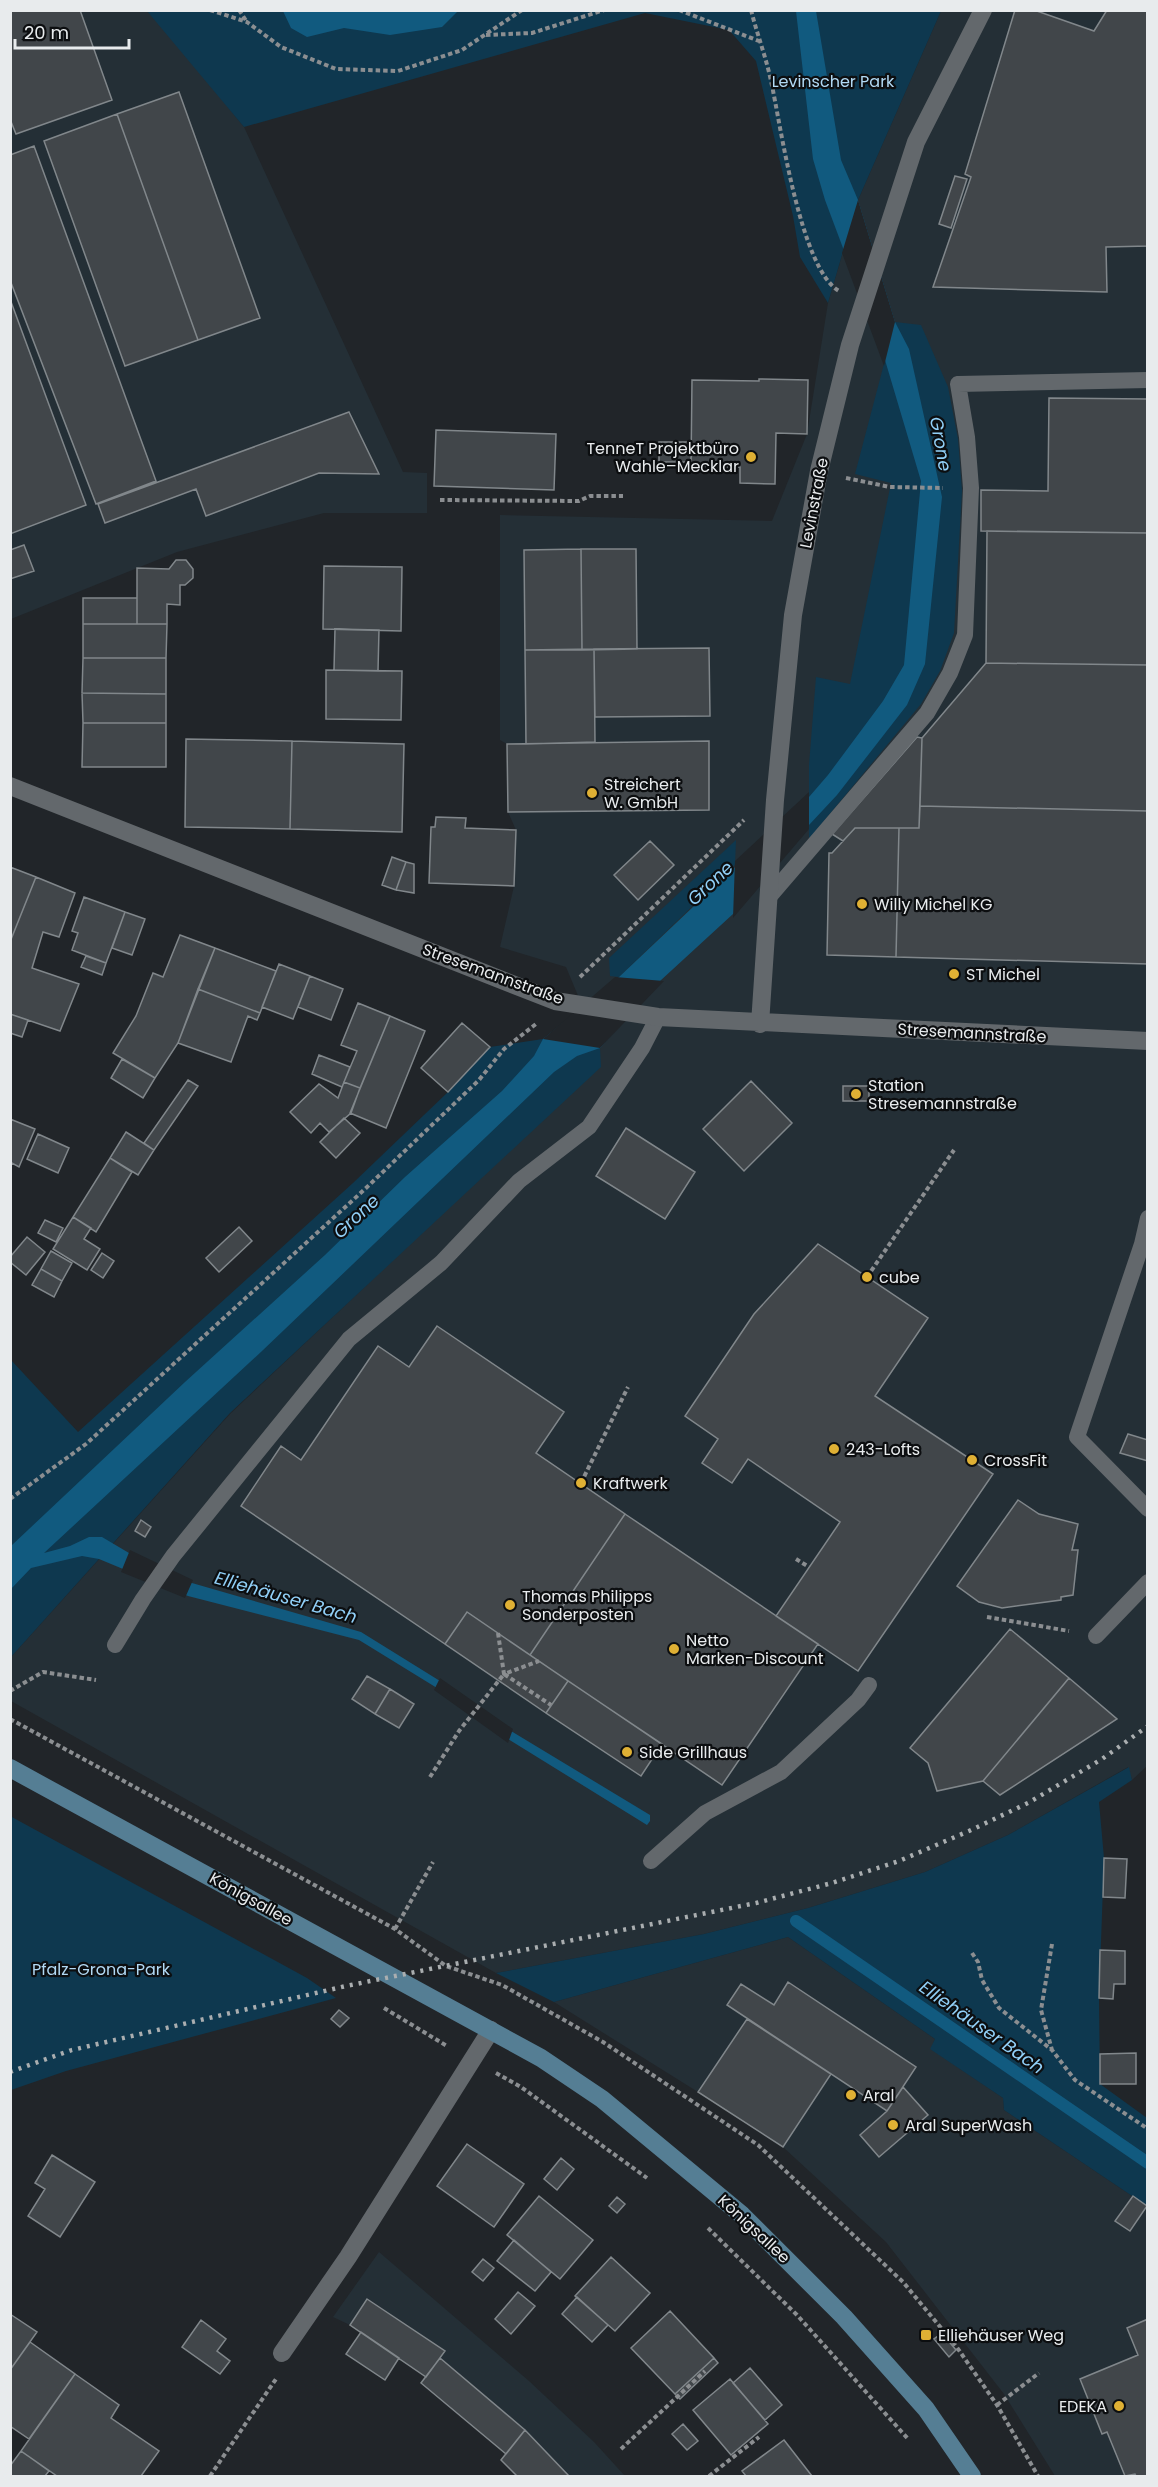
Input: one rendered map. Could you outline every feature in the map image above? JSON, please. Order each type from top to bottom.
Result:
[{"type":"street","name":"Levinstraße","points":[[760,1024],[776,795],[794,615],[819,471],[850,345],[916,142],[983,10]]},
{"type":"street","name":"Stresemannstraße","points":[[10,786],[555,1001],[658,1017],[760,1024],[1148,1041]]},
{"type":"street","name":"Königsallee","points":[[10,1768],[541,2058],[602,2100],[742,2215],[844,2317],[926,2409],[972,2476]]},
{"type":"street","points":[[282,2353],[348,2257],[491,2030]]},
{"type":"lane","points":[[769,889],[927,713],[950,673],[965,635],[971,488],[967,437],[958,384],[1148,380]]},
{"type":"lane","points":[[115,1645],[173,1556],[349,1339],[441,1263],[519,1181],[589,1127],[642,1048],[658,1017]]},
{"type":"lane","points":[[1148,1218],[1142,1244],[1077,1437],[1148,1509]]},
{"type":"lane","points":[[1096,1636],[1148,1582]]},
{"type":"lane","points":[[651,1861],[705,1813],[781,1772],[858,1700],[869,1685]]},
{"type":"path","points":[[210,10],[247,22],[281,47],[336,69],[398,71],[462,50],[522,10]]},
{"type":"path","points":[[239,10],[247,22]]},
{"type":"path","points":[[485,34],[532,33],[604,10]]},
{"type":"path","points":[[679,10],[759,41]]},
{"type":"path","points":[[751,10],[770,78],[799,213],[813,258],[833,288],[863,305]]},
{"type":"path","points":[[819,471],[890,487],[971,488]]},
{"type":"path","points":[[440,500],[579,501],[590,496],[623,496]]},
{"type":"path","points":[[10,1499],[86,1444],[366,1189],[479,1080],[504,1049],[533,1028],[555,1001],[776,795]]},
{"type":"path","points":[[867,1277],[954,1150]]},
{"type":"path","points":[[581,1483],[628,1387]]},
{"type":"path","points":[[796,1559],[809,1567]]},
{"type":"path","points":[[987,1617],[1096,1636]]},
{"type":"path","points":[[498,1633],[504,1674],[551,1706]]},
{"type":"path","points":[[430,1778],[459,1731],[504,1674],[539,1660]]},
{"type":"path","points":[[10,1691],[43,1672],[96,1680]]},
{"type":"path","points":[[10,1719],[395,1929],[446,1966],[502,1985],[603,2042],[758,2145],[903,2282],[956,2346],[997,2405],[1038,2476]]},
{"type":"path","points":[[395,1929],[433,1862]]},
{"type":"path","points":[[1052,1944],[1041,2010],[1052,2050]]},
{"type":"path","points":[[972,1953],[978,1962],[982,1980],[999,2008],[1052,2050],[1075,2080],[1148,2129]]},
{"type":"path","points":[[375,2003],[521,2087],[654,2182]]},
{"type":"path","points":[[707,2226],[797,2315],[913,2444]]},
{"type":"path","points":[[210,2476],[281,2372],[282,2353]]},
{"type":"path","points":[[621,2449],[705,2371]]},
{"type":"path","points":[[997,2405],[1039,2373]]},
{"type":"path","points":[[710,2476],[759,2437]]},
{"type":"shaded area","points":[[11,11],[147,11],[165,29],[244,127],[403,472],[427,473],[427,513],[324,513],[177,552],[11,619]]},
{"type":"shaded area","points":[[283,11],[458,11],[442,27],[390,35],[344,28],[307,37],[291,28]]},
{"type":"shaded area","points":[[796,11],[816,11],[841,160],[858,200],[895,322],[909,349],[942,497],[925,664],[907,705],[837,795],[733,914],[660,981],[600,1048],[577,1056],[554,1072],[262,1351],[44,1553],[70,1546],[89,1537],[102,1537],[129,1553],[192,1583],[361,1632],[440,1681],[511,1731],[650,1815],[647,1825],[508,1739],[437,1688],[359,1640],[188,1596],[99,1559],[82,1556],[31,1568],[11,1589],[11,1546],[185,1382],[325,1255],[405,1177],[502,1091],[534,1056],[543,1039],[619,977],[809,797],[883,701],[904,665],[921,481],[885,360],[825,200],[813,159]]},
{"type":"shaded area","points":[[941,11],[1147,11],[1147,1766],[1132,1780],[1128,1767],[1008,1835],[925,1872],[808,1908],[704,1934],[496,1973],[11,1701],[11,1657],[230,1414],[371,1281],[600,1048],[566,967],[500,947],[514,886],[516,830],[508,812],[507,744],[500,740],[500,515],[772,521],[807,434],[828,303],[858,200]]},
{"type":"shaded area","points":[[788,1937],[935,2039],[931,2049],[1003,2098],[1004,2110],[1147,2206],[1147,2476],[1055,2476],[1004,2394],[886,2242],[783,2147],[554,2002]]},
{"type":"shaded area","points":[[379,2252],[529,2381],[594,2442],[625,2476],[517,2476],[501,2460],[506,2454],[421,2383],[426,2376],[350,2325],[333,2317]]},
{"type":"green space","name":"Levinscher Park","points":[[147,11],[941,11],[858,200],[828,303],[800,257],[793,216],[756,61],[729,30],[645,13],[244,127]]},
{"type":"green space","points":[[895,322],[921,325],[948,387],[958,439],[962,491],[954,633],[940,671],[921,704],[809,839],[809,765],[816,677],[850,684],[891,483],[855,474]]},
{"type":"green space","points":[[736,840],[735,865],[619,977],[610,976],[609,958]]},
{"type":"green space","points":[[543,1039],[600,1048],[601,1067],[230,1413],[11,1657],[11,1360],[78,1432],[353,1183],[448,1092],[490,1047]]},
{"type":"green space","points":[[1129,1767],[1132,1780],[1099,1802],[1104,1858],[1099,1998],[1100,2084],[1147,2118],[1147,2206],[1004,2110],[1003,2098],[930,2049],[935,2039],[788,1937],[554,2002],[496,1973],[704,1934],[808,1908],[925,1872],[1008,1835]]},
{"type":"green space","name":"Pfalz-Grona-Park","points":[[10,1816],[307,1978],[336,1998],[66,2071],[11,2090]]},
{"type":"pier","points":[[858,200],[895,322],[884,366],[842,253]]},
{"type":"pier","points":[[809,792],[809,829],[733,918],[735,861]]},
{"type":"pier","points":[[615,977],[664,981],[600,1048],[543,1039]]},
{"type":"pier","points":[[130,1550],[193,1580],[185,1598],[121,1572]]},
{"type":"pier","points":[[440,1678],[513,1729],[508,1743],[434,1690]]},
{"type":"building","points":[[10,10],[80,10],[112,100],[16,134],[10,119]]},
{"type":"building","points":[[1015,10],[1034,10],[1094,31],[1107,10],[1148,10],[1148,246],[1106,247],[1107,292],[933,287],[971,177],[965,174]]},
{"type":"building","points":[[179,92],[260,318],[198,340],[117,114]]},
{"type":"building","points":[[117,114],[198,340],[125,366],[44,141]]},
{"type":"building","points":[[34,146],[156,481],[96,504],[10,280],[10,155]]},
{"type":"building","points":[[955,176],[967,179],[951,228],[939,224]]},
{"type":"building","points":[[10,299],[86,505],[10,534]]},
{"type":"building","points":[[759,379],[808,380],[807,434],[776,433],[775,484],[740,483],[740,467],[691,466],[692,380],[759,381]]},
{"type":"building","points":[[1049,398],[1148,399],[1148,533],[981,531],[981,490],[1048,491]]},
{"type":"building","points":[[349,412],[379,474],[319,473],[206,516],[196,489],[105,523],[98,504]]},
{"type":"building","points":[[436,430],[556,434],[554,490],[434,486]]},
{"type":"building","points":[[659,442],[691,442],[691,462],[659,462]]},
{"type":"building","points":[[987,531],[1148,533],[1148,665],[986,663]]},
{"type":"building","points":[[24,545],[34,571],[10,579],[10,550]]},
{"type":"building","points":[[581,549],[636,549],[637,649],[582,650]]},
{"type":"building","points":[[581,549],[582,650],[525,650],[524,550]]},
{"type":"building","points":[[176,560],[186,560],[193,569],[193,578],[185,585],[180,585],[180,605],[167,604],[167,624],[137,624],[137,568],[169,569]]},
{"type":"building","points":[[324,566],[402,567],[401,631],[323,629]]},
{"type":"building","points":[[83,598],[137,598],[137,624],[83,624]]},
{"type":"building","points":[[83,624],[167,624],[166,658],[83,658]]},
{"type":"building","points":[[335,629],[379,630],[378,671],[334,670]]},
{"type":"building","points":[[709,648],[710,716],[595,717],[594,649]]},
{"type":"building","points":[[594,649],[595,742],[526,744],[525,650]]},
{"type":"building","points":[[83,658],[166,658],[166,694],[82,693]]},
{"type":"building","points":[[986,663],[1148,665],[1148,811],[920,806],[922,738]]},
{"type":"building","points":[[326,670],[402,671],[401,720],[326,719]]},
{"type":"building","points":[[82,693],[166,694],[166,723],[83,723]]},
{"type":"building","points":[[83,723],[166,723],[166,767],[82,767]]},
{"type":"building","points":[[917,737],[922,738],[919,828],[855,828],[843,841],[832,834]]},
{"type":"building","points":[[186,739],[292,741],[290,829],[185,827]]},
{"type":"building","points":[[292,741],[404,744],[402,832],[290,829]]},
{"type":"building","points":[[709,741],[709,810],[508,812],[507,744]]},
{"type":"building","points":[[920,806],[1148,811],[1148,964],[896,957],[899,828],[919,828]]},
{"type":"building","points":[[436,817],[466,818],[465,828],[516,830],[514,886],[429,883],[431,827],[435,827]]},
{"type":"building","name":"Willy Michel KG","points":[[855,828],[899,828],[896,957],[827,955],[829,853],[832,853]]},
{"type":"building","points":[[650,841],[674,865],[638,900],[614,875]]},
{"type":"building","points":[[392,857],[406,862],[396,890],[382,885]]},
{"type":"building","points":[[406,862],[414,864],[414,893],[396,890]]},
{"type":"building","points":[[10,867],[36,877],[10,942]]},
{"type":"building","points":[[36,877],[75,893],[59,937],[43,932],[32,968],[79,984],[60,1031],[10,1014],[10,942]]},
{"type":"building","points":[[84,897],[125,912],[106,963],[72,950],[78,933],[72,931]]},
{"type":"building","points":[[125,912],[145,919],[132,955],[112,948]]},
{"type":"building","points":[[180,935],[215,948],[178,1043],[155,1078],[113,1053],[136,1016],[153,973],[163,977]]},
{"type":"building","points":[[215,948],[276,971],[260,1013],[198,989]]},
{"type":"building","points":[[86,956],[106,963],[102,975],[81,967]]},
{"type":"building","points":[[279,964],[310,976],[293,1019],[262,1007]]},
{"type":"building","points":[[310,976],[343,989],[331,1020],[298,1007]]},
{"type":"building","points":[[198,989],[260,1013],[257,1020],[248,1016],[231,1062],[178,1043]]},
{"type":"building","points":[[358,1003],[390,1016],[360,1088],[344,1082],[357,1051],[341,1045]]},
{"type":"building","points":[[10,1014],[28,1020],[22,1037],[10,1033]]},
{"type":"building","points":[[390,1016],[425,1031],[386,1128],[350,1113]]},
{"type":"building","points":[[462,1023],[490,1047],[448,1092],[421,1068]]},
{"type":"building","points":[[319,1055],[350,1067],[342,1087],[312,1074]]},
{"type":"building","points":[[122,1059],[155,1078],[143,1098],[111,1078]]},
{"type":"building","points":[[188,1080],[198,1086],[154,1150],[144,1143]]},
{"type":"building","points":[[751,1081],[792,1123],[744,1171],[703,1129]]},
{"type":"building","points":[[344,1082],[360,1088],[351,1113],[329,1132],[320,1123],[311,1133],[290,1112],[319,1084],[338,1098]]},
{"type":"building","name":"Station Stresemannstraße","points":[[843,1086],[869,1086],[869,1101],[843,1101]]},
{"type":"building","points":[[344,1118],[360,1133],[336,1158],[320,1142]]},
{"type":"building","points":[[10,1119],[35,1129],[19,1167],[12,1163],[10,1167]]},
{"type":"building","points":[[626,1128],[695,1172],[665,1219],[596,1176]]},
{"type":"building","points":[[126,1132],[154,1150],[138,1175],[110,1158]]},
{"type":"building","points":[[38,1134],[69,1148],[58,1173],[27,1159]]},
{"type":"building","points":[[110,1158],[132,1172],[96,1232],[73,1217]]},
{"type":"building","points":[[73,1217],[91,1228],[84,1239],[100,1249],[87,1270],[53,1249]]},
{"type":"building","points":[[45,1220],[63,1228],[56,1242],[38,1233]]},
{"type":"building","points":[[239,1227],[252,1241],[219,1272],[206,1258]]},
{"type":"building","points":[[27,1237],[45,1252],[26,1275],[10,1262],[10,1257]]},
{"type":"building","name":"243-Lofts","points":[[818,1244],[928,1318],[875,1396],[993,1474],[858,1671],[776,1616],[840,1522],[748,1459],[732,1483],[702,1463],[718,1439],[685,1416],[754,1314]]},
{"type":"building","points":[[51,1251],[72,1263],[62,1281],[41,1269]]},
{"type":"building","points":[[102,1253],[114,1261],[103,1278],[91,1270]]},
{"type":"building","points":[[41,1269],[62,1281],[54,1297],[32,1285]]},
{"type":"building","points":[[437,1326],[564,1412],[536,1453],[625,1514],[530,1655],[467,1612],[445,1644],[241,1506],[281,1446],[301,1460],[378,1346],[409,1367]]},
{"type":"building","points":[[1128,1434],[1148,1440],[1148,1461],[1120,1453]]},
{"type":"building","points":[[1018,1500],[1039,1514],[1078,1524],[1072,1550],[1078,1550],[1073,1595],[1061,1597],[1061,1600],[1002,1608],[979,1602],[957,1586]]},
{"type":"building","name":"Netto Marken-Discount","points":[[625,1514],[818,1644],[722,1785],[530,1655]]},
{"type":"building","points":[[141,1520],[151,1527],[145,1537],[135,1531]]},
{"type":"building","points":[[467,1612],[568,1681],[546,1713],[445,1644]]},
{"type":"building","points":[[1010,1629],[1069,1678],[983,1781],[937,1791],[928,1763],[910,1748]]},
{"type":"building","points":[[367,1676],[390,1689],[375,1714],[352,1699]]},
{"type":"building","points":[[1069,1678],[1117,1719],[1000,1795],[983,1781]]},
{"type":"building","points":[[568,1681],[662,1744],[641,1776],[546,1713]]},
{"type":"building","points":[[390,1689],[414,1704],[399,1728],[375,1714]]},
{"type":"building","points":[[1104,1858],[1127,1859],[1125,1898],[1103,1897]]},
{"type":"building","points":[[1100,1950],[1125,1951],[1125,1984],[1114,1984],[1113,1999],[1099,1998]]},
{"type":"building","points":[[788,1982],[916,2067],[887,2111],[727,2005],[741,1984],[774,2005]]},
{"type":"building","points":[[339,2010],[349,2018],[340,2027],[331,2019]]},
{"type":"building","points":[[747,2019],[831,2074],[783,2147],[698,2092]]},
{"type":"building","points":[[1136,2053],[1136,2084],[1100,2084],[1100,2054]]},
{"type":"building","name":"Aral SuperWash","points":[[903,2087],[928,2115],[879,2157],[860,2135],[887,2111]]},
{"type":"building","points":[[467,2144],[524,2184],[494,2227],[437,2186]]},
{"type":"building","points":[[52,2155],[95,2182],[60,2237],[28,2216],[45,2189],[35,2183]]},
{"type":"building","points":[[561,2158],[574,2169],[557,2190],[544,2179]]},
{"type":"building","points":[[539,2196],[593,2240],[560,2279],[507,2235]]},
{"type":"building","points":[[1133,2196],[1147,2206],[1130,2231],[1115,2221]]},
{"type":"building","points":[[617,2197],[625,2204],[617,2213],[609,2206]]},
{"type":"building","points":[[514,2240],[551,2272],[535,2291],[497,2261]]},
{"type":"building","points":[[611,2257],[650,2293],[615,2331],[575,2296]]},
{"type":"building","points":[[483,2259],[494,2268],[483,2281],[472,2272]]},
{"type":"building","points":[[518,2292],[535,2306],[511,2334],[495,2319]]},
{"type":"building","points":[[577,2297],[608,2325],[592,2342],[562,2314]]},
{"type":"building","points":[[367,2299],[445,2351],[426,2377],[350,2325]]},
{"type":"building","points":[[670,2311],[714,2358],[675,2394],[631,2348]]},
{"type":"building","points":[[10,2314],[37,2332],[10,2370]]},
{"type":"building","name":"EDEKA","points":[[1148,2319],[1148,2476],[1136,2476],[1135,2474],[1125,2476],[1107,2432],[1102,2434],[1080,2379],[1138,2355],[1127,2328]]},
{"type":"building","points":[[201,2320],[226,2339],[217,2351],[230,2361],[220,2374],[182,2347]]},
{"type":"building","points":[[361,2332],[399,2358],[385,2380],[346,2354]]},
{"type":"building","points":[[942,2333],[956,2350],[949,2357],[934,2339]]},
{"type":"building","points":[[30,2342],[75,2374],[29,2439],[10,2426],[10,2370]]},
{"type":"building","points":[[440,2358],[525,2430],[506,2454],[421,2383]]},
{"type":"building","points":[[714,2358],[718,2363],[680,2399],[675,2394]]},
{"type":"building","points":[[750,2368],[782,2405],[765,2420],[733,2383]]},
{"type":"building","points":[[75,2374],[119,2405],[111,2418],[159,2451],[141,2476],[57,2476],[21,2451]]},
{"type":"building","points":[[730,2379],[768,2424],[731,2455],[693,2410]]},
{"type":"building","points":[[683,2424],[698,2441],[687,2450],[672,2434]]},
{"type":"building","points":[[525,2430],[569,2476],[517,2476],[501,2460]]},
{"type":"building","points":[[784,2440],[812,2476],[746,2476],[742,2471]]},
{"type":"building","points":[[21,2451],[49,2471],[45,2476],[10,2476],[10,2466]]},
{"type":"waterway","name":"Elliehäuser Bach","points":[[796,1921],[1148,2163]]},
{"type":"railway","points":[[10,2072],[72,2050],[346,1986],[756,1903],[832,1883],[899,1861],[1028,1803],[1102,1759],[1148,1726]]},
{"type":"place","name":"TenneT Projektbüro Wahle–Mecklar","points":[[751,457]]},
{"type":"place","name":"Streichert W. GmbH","points":[[592,793]]},
{"type":"place","name":"Willy Michel KG","points":[[862,904]]},
{"type":"place","name":"ST Michel","points":[[954,974]]},
{"type":"place","name":"Station Stresemannstraße","points":[[856,1094]]},
{"type":"place","name":"cube","points":[[867,1277]]},
{"type":"place","name":"243-Lofts","points":[[834,1449]]},
{"type":"place","name":"CrossFit","points":[[972,1460]]},
{"type":"place","name":"Kraftwerk","points":[[581,1483]]},
{"type":"place","name":"Thomas Philipps Sonderposten","points":[[510,1605]]},
{"type":"place","name":"Netto Marken-Discount","points":[[674,1649]]},
{"type":"place","name":"Side Grillhaus","points":[[627,1752]]},
{"type":"place","name":"Aral","points":[[851,2095]]},
{"type":"place","name":"Aral SuperWash","points":[[893,2125]]},
{"type":"place","name":"Elliehäuser Weg","points":[[926,2335]]},
{"type":"place","name":"EDEKA","points":[[1119,2406]]},
{"type":"water label","name":"Grone","points":[[941,444]]},
{"type":"water label","name":"Grone","points":[[710,883]]},
{"type":"water label","name":"Grone","points":[[356,1216]]}]
